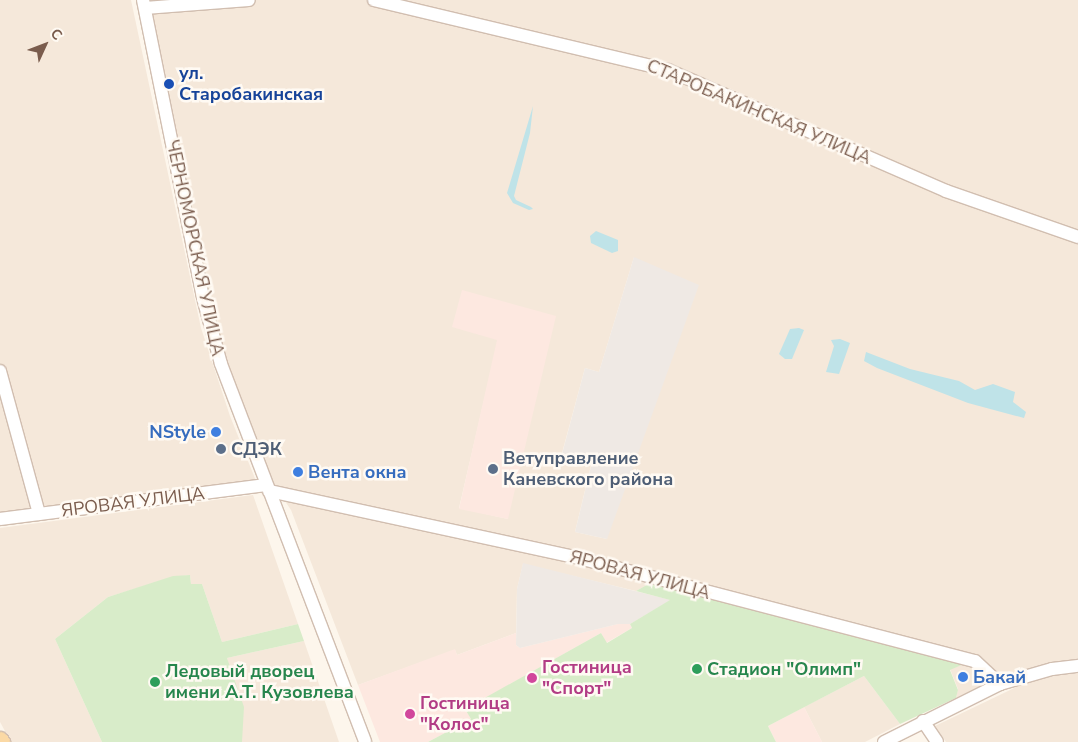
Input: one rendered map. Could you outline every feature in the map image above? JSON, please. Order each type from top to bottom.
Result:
[{"type":"street","points":[[144,4],[249,0]]},
{"type":"street","name":"СТАРОБАКИНСКАЯ УЛИЦА","points":[[374,0],[668,70],[946,191],[1078,237]]},
{"type":"street","name":"ЧЕРНОМОРСКАЯ УЛИЦА","points":[[144,4],[212,332],[229,388],[365,742]]},
{"type":"street","points":[[0,371],[39,514]]},
{"type":"street","name":"ЯРОВАЯ УЛИЦА","points":[[0,519],[267,488],[574,557],[851,631],[975,661],[1000,684]]},
{"type":"street","points":[[884,742],[1000,684],[1052,668],[1078,666]]},
{"type":"street","points":[[923,721],[937,742]]},
{"type":"shaded area","points":[[0,0],[131,0],[201,328],[230,416],[256,481],[0,513]]},
{"type":"shaded area","points":[[148,0],[1078,0],[1078,660],[1052,662],[1008,675],[956,698],[958,689],[950,669],[965,663],[652,582],[636,591],[523,564],[517,589],[516,633],[457,655],[455,650],[358,685],[291,510],[270,479],[227,363],[209,297]],"holes":[[[634,257],[607,539],[575,532],[592,461],[562,453],[585,368],[599,372]],[[498,340],[508,519],[459,508]]]},
{"type":"shaded area","points":[[634,257],[699,285],[607,539],[575,532],[592,462],[562,454],[585,368],[599,372]]},
{"type":"shaded area","points":[[462,290],[556,316],[508,519],[459,509],[497,340],[452,327]]},
{"type":"shaded area","points":[[253,495],[298,624],[222,642],[202,584],[191,584],[190,575],[173,577],[108,597],[55,639],[102,742],[11,742],[0,722],[0,528]]},
{"type":"shaded area","points":[[523,563],[671,600],[630,624],[618,624],[520,648],[516,645],[517,589]]},
{"type":"shaded area","points":[[618,624],[630,624],[632,628],[606,643],[601,633],[466,709],[471,719],[428,742],[380,742],[358,685],[455,649],[457,655],[516,633],[516,645],[520,648]]},
{"type":"shaded area","points":[[304,641],[339,742],[242,742],[227,658]]},
{"type":"shaded area","points":[[1078,672],[1078,742],[946,742],[935,726],[1031,680]]},
{"type":"shaded area","points":[[864,676],[900,724],[865,742],[822,742],[804,707]]},
{"type":"shaded area","points":[[804,707],[822,742],[776,742],[768,726]]},
{"type":"green space","name":"Ледовый дворец имени А.Т. Кузовлева","points":[[190,575],[191,584],[202,584],[222,642],[298,624],[304,641],[227,658],[244,707],[242,742],[102,742],[55,639],[108,597],[173,576]]},
{"type":"green space","name":"Стадион \"Олимп\"","points":[[652,582],[966,663],[950,670],[958,690],[956,698],[900,724],[864,676],[768,726],[776,742],[428,742],[471,719],[465,709],[601,633],[607,643],[632,628],[630,624],[670,600],[636,591]]},
{"type":"water","points":[[533,106],[530,133],[514,196],[516,200],[533,209],[529,210],[513,203],[507,193]]},
{"type":"water","points":[[596,231],[618,240],[618,251],[612,253],[591,243],[590,236]]},
{"type":"water","points":[[799,328],[804,330],[792,359],[785,359],[779,354],[790,329]]},
{"type":"water","points":[[840,339],[850,343],[839,374],[826,372],[834,346],[831,340]]},
{"type":"water","points":[[866,352],[910,369],[959,381],[975,390],[993,384],[1015,392],[1013,402],[1026,412],[1024,418],[968,403],[877,368],[864,361]]},
{"type":"place","name":"ул. Старобакинская","points":[[169,84]]},
{"type":"place","name":"NStyle","points":[[216,432]]},
{"type":"place","name":"СДЭК","points":[[221,449]]},
{"type":"place","name":"Ветуправление Каневского района","points":[[493,469]]},
{"type":"place","name":"Вента окна","points":[[298,472]]},
{"type":"place","name":"Стадион \"Олимп\"","points":[[697,669]]},
{"type":"place","name":"Бакай","points":[[963,677]]},
{"type":"place","name":"Гостиница \"Спорт\"","points":[[532,678]]},
{"type":"place","name":"Ледовый дворец имени А.Т. Кузовлева","points":[[155,682]]},
{"type":"place","name":"Гостиница \"Колос\"","points":[[410,714]]}]
